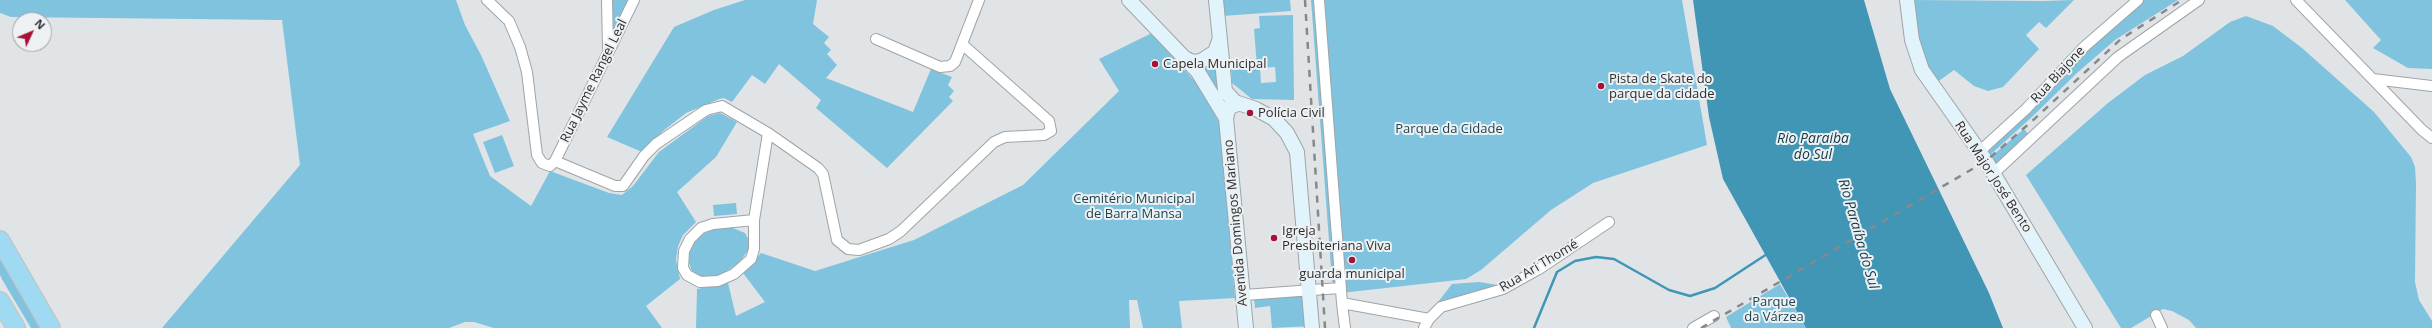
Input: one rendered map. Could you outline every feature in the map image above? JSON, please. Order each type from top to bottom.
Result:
[{"type":"highway","points":[[0,240],[51,328]]},
{"type":"highway","points":[[0,301],[16,328]]},
{"type":"highway","points":[[0,324],[2,328]]},
{"type":"main road","points":[[1129,0],[1183,56],[1204,81],[1226,118]]},
{"type":"main road","points":[[1216,0],[1224,89],[1229,97],[1238,104],[1256,109],[1274,120],[1287,133],[1294,145],[1298,157],[1307,291],[1312,328]]},
{"type":"main road","name":"Rua Major José Bento","points":[[1907,0],[1910,28],[1920,65],[1980,151],[2085,328]]},
{"type":"main road","points":[[1183,56],[1192,62],[1201,61],[1215,52],[1219,45]]},
{"type":"main road","points":[[1226,118],[1229,107],[1238,104]]},
{"type":"main road","name":"Avenida Domingos Mariano","points":[[1226,118],[1246,328]]},
{"type":"street","points":[[487,0],[509,21],[524,56],[539,160],[548,166],[555,161],[621,187],[625,185],[644,156],[656,144],[710,108],[718,106],[728,108],[768,133],[821,171],[835,235],[841,244],[848,249],[857,251],[888,239],[901,231],[994,142],[1005,137],[1044,135],[1051,131],[1049,121],[962,44]]},
{"type":"street","points":[[607,0],[608,50]]},
{"type":"street","name":"Rua Jayme Rangel Leal","points":[[555,161],[608,50],[634,0]]},
{"type":"street","points":[[876,38],[946,67],[955,62],[979,0]]},
{"type":"street","points":[[1319,0],[1340,288],[1345,328]]},
{"type":"street","name":"Rua Biajone","points":[[1980,151],[2026,109],[2084,47],[2138,0]]},
{"type":"street","points":[[1994,174],[2118,57],[2199,0]]},
{"type":"street","points":[[2296,0],[2432,138]]},
{"type":"street","points":[[2373,79],[2432,86]]},
{"type":"street","points":[[754,220],[705,226],[693,235],[683,256],[683,268],[687,275],[695,280],[712,282],[728,277],[742,268],[750,259],[754,250],[754,220],[768,133]]},
{"type":"street","name":"Rua Ari Thomé","points":[[1342,303],[1427,324],[1436,310],[1448,303],[1486,295],[1516,283],[1610,222]]},
{"type":"street","points":[[1244,295],[1340,288]]},
{"type":"street","points":[[2156,315],[2162,328]]},
{"type":"street","points":[[1694,328],[1714,316]]},
{"type":"green space","points":[[0,0],[456,0],[465,25],[481,55],[510,121],[473,134],[490,176],[531,206],[550,171],[609,193],[622,195],[633,186],[659,152],[708,116],[720,113],[737,122],[716,157],[677,192],[696,222],[683,235],[678,246],[676,260],[680,279],[646,306],[662,328],[494,328],[474,322],[465,322],[449,328],[162,328],[300,165],[282,20],[52,17],[52,12],[12,12],[11,17],[0,13]]},
{"type":"green space","points":[[610,0],[631,0],[610,38]]},
{"type":"green space","points":[[745,0],[817,0],[813,24],[829,37],[824,43],[831,50],[827,54],[837,65],[826,78],[913,112],[931,69],[952,77],[948,85],[954,91],[949,97],[953,101],[887,168],[816,108],[821,100],[779,64],[765,84],[752,75],[732,102],[724,98],[719,99],[686,113],[663,131],[642,152],[607,137],[674,27],[714,10]]},
{"type":"green space","points":[[1222,0],[1290,0],[1291,11],[1223,16]]},
{"type":"green space","name":"Parque da Cidade","points":[[1311,0],[1682,0],[1707,145],[1593,183],[1551,210],[1481,270],[1466,279],[1341,293],[1332,281]]},
{"type":"green space","points":[[1911,0],[2074,0],[2046,28],[2039,22],[2026,35],[2039,49],[2003,87],[1988,91],[1974,86],[1954,70],[1936,83],[1922,59]]},
{"type":"green space","points":[[2144,0],[2178,0],[2115,40],[2077,73],[1989,156],[1985,152],[2068,68]]},
{"type":"green space","points":[[2345,0],[2432,0],[2432,69],[2408,68],[2373,48],[2381,40]]},
{"type":"green space","points":[[1293,15],[1294,100],[1252,99],[1232,83],[1231,67],[1257,66],[1254,29],[1260,28],[1259,16]],"holes":[[[1275,67],[1276,82],[1261,83],[1260,68]]]},
{"type":"green space","points":[[2246,16],[2273,26],[2302,48],[2374,112],[2411,157],[2415,167],[2416,183],[2415,282],[2419,300],[2432,321],[2432,328],[2196,328],[2189,320],[2172,311],[2163,309],[2131,328],[2121,328],[2026,175],[2108,103],[2145,75],[2183,56],[2230,22]]},
{"type":"green space","name":"Cemitério Municipal de Barra Mansa","points":[[1152,33],[1198,85],[1220,124],[1235,298],[1179,301],[1182,328],[1143,328],[1137,300],[1129,300],[1130,328],[696,328],[697,289],[728,283],[736,316],[765,302],[743,273],[761,253],[815,271],[914,240],[1023,185],[1119,91],[1099,59]]},
{"type":"green space","points":[[1215,58],[1225,94],[1226,108],[1201,69]]},
{"type":"green space","points":[[2024,129],[2031,137],[1993,168],[1987,160]]},
{"type":"green space","points":[[502,135],[514,166],[495,173],[483,142]]},
{"type":"green space","points":[[736,203],[737,214],[714,216],[713,205]]},
{"type":"green space","points":[[733,228],[745,233],[750,242],[749,249],[739,263],[722,274],[705,279],[692,272],[687,256],[694,242],[700,236],[713,229]]},
{"type":"green space","points":[[0,254],[42,328],[31,328],[3,281],[0,275]]},
{"type":"green space","points":[[1479,282],[1504,286],[1440,307],[1438,302],[1452,284]]},
{"type":"green space","name":"Parque da Várzea","points":[[1780,284],[1806,328],[1731,328],[1726,317]]},
{"type":"green space","points":[[1309,293],[1312,326],[1272,328],[1270,306],[1255,308],[1254,298]]},
{"type":"water","name":"Rio Paraiba do Sul","points":[[1693,0],[1864,0],[1890,89],[1989,293],[2003,328],[1806,328],[1723,179],[1709,117]]},
{"type":"waterway","points":[[1534,328],[1557,272],[1575,261],[1596,257],[1614,259],[1669,290],[1690,296],[1715,288],[1767,254]]},
{"type":"railway","points":[[1305,0],[1325,328]]},
{"type":"railway","points":[[1701,328],[1986,161],[2031,122],[2121,39],[2182,0]]},
{"type":"place","name":"Capela Municipal","points":[[1155,64]]},
{"type":"place","name":"Pista de Skate do parque da cidade","points":[[1601,86]]},
{"type":"place","name":"Polícia Civil","points":[[1250,113]]},
{"type":"place","name":"Igreja Presbiteriana Viva","points":[[1274,238]]},
{"type":"place","name":"guarda municipal","points":[[1352,260]]},
{"type":"water label","name":"Rio Paraíba do Sul","points":[[1858,234]]}]
